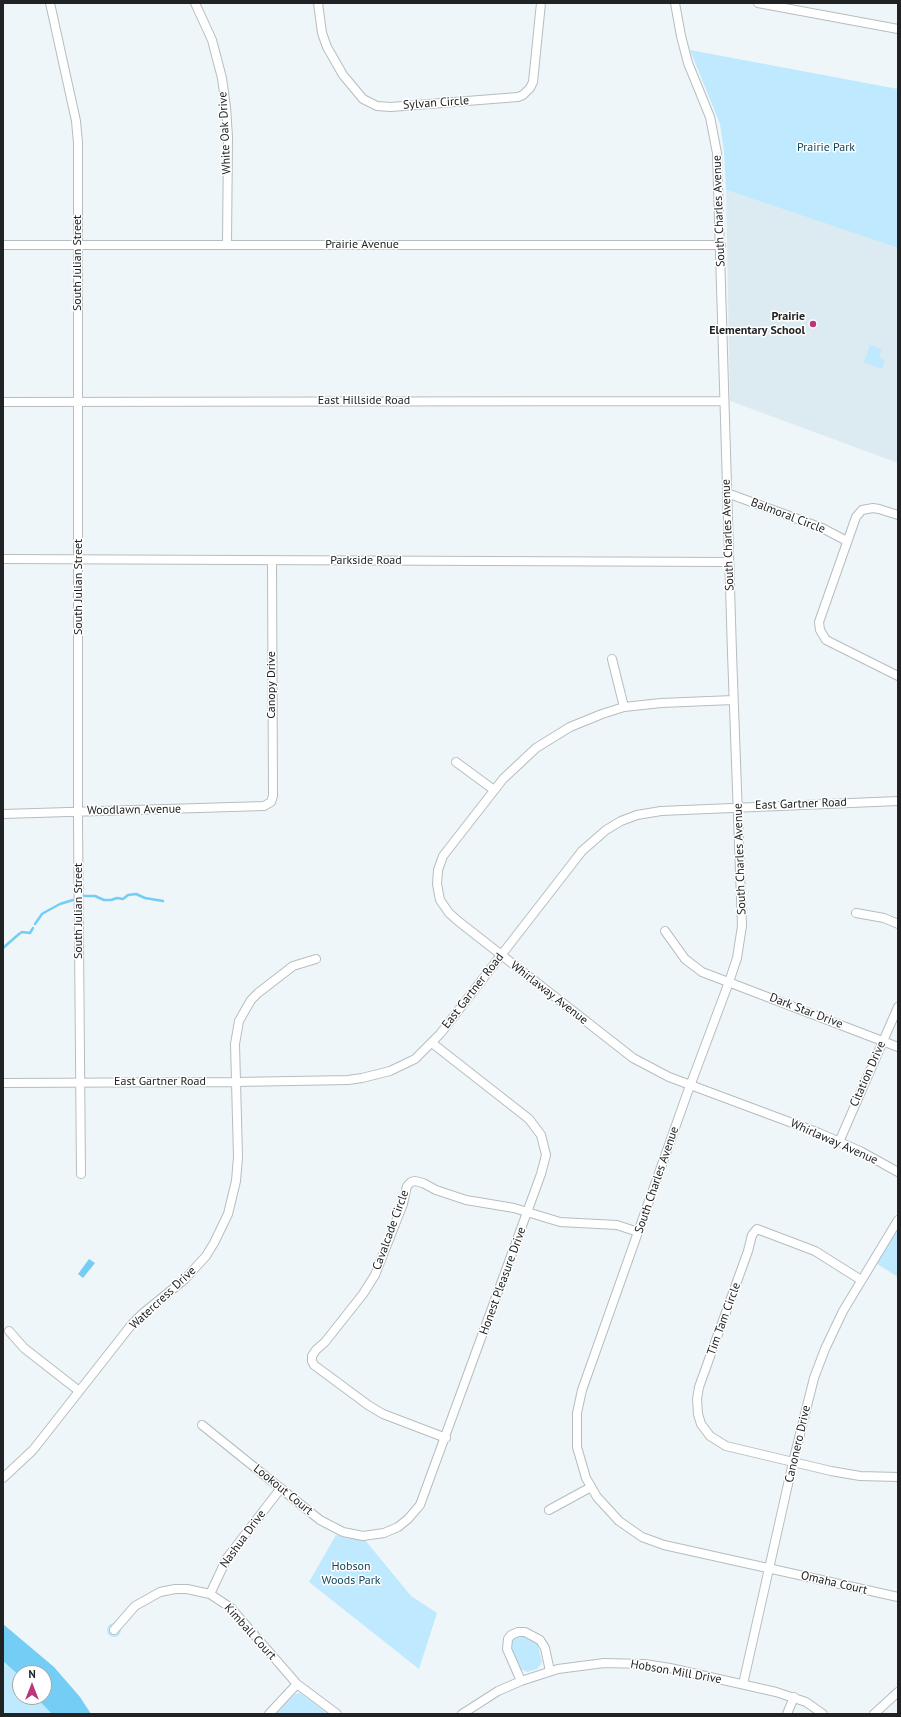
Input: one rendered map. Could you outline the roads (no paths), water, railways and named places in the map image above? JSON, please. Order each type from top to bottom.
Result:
[{"type":"street","name":"South Julian Street","points":[[50,3],[78,131],[78,811],[81,1174]]},
{"type":"street","name":"White Oak Drive","points":[[195,3],[212,40],[222,78],[226,107],[228,137],[227,244]]},
{"type":"street","name":"Sylvan Circle","points":[[318,3],[322,34],[343,75],[363,99],[377,106],[391,107],[518,97],[528,92],[533,82],[541,3]]},
{"type":"street","name":"South Charles Avenue","points":[[675,3],[680,36],[688,64],[707,109],[715,138],[719,178],[733,700],[742,926],[738,958],[579,1398],[576,1413],[577,1446],[582,1468],[591,1487],[611,1514],[625,1526],[648,1539],[664,1545],[770,1568]]},
{"type":"street","points":[[758,3],[898,29]]},
{"type":"street","name":"Prairie Avenue","points":[[3,245],[721,245]]},
{"type":"street","name":"East Hillside Road","points":[[3,402],[724,401]]},
{"type":"street","name":"Balmoral Circle","points":[[727,493],[822,528],[847,541]]},
{"type":"street","points":[[898,516],[879,509],[862,510],[856,517],[819,622],[820,630],[826,640],[898,676]]},
{"type":"street","name":"Parkside Road","points":[[3,560],[729,562]]},
{"type":"street","name":"Canopy Drive","points":[[264,806],[271,802],[273,796],[272,561]]},
{"type":"street","points":[[612,659],[624,707]]},
{"type":"street","name":"Whirlaway Avenue","points":[[733,700],[661,703],[624,707],[585,720],[536,748],[494,790],[444,856],[438,870],[437,889],[442,904],[449,913],[501,955],[633,1058],[651,1068],[691,1085],[860,1151],[898,1172]]},
{"type":"street","points":[[456,762],[494,790]]},
{"type":"street","name":"East Gartner Road","points":[[3,1083],[236,1082],[362,1078],[402,1066],[415,1058],[432,1043],[582,851],[606,830],[629,818],[652,812],[898,800]]},
{"type":"street","name":"Woodlawn Avenue","points":[[3,814],[264,806]]},
{"type":"street","points":[[856,913],[884,918],[898,924]]},
{"type":"street","name":"Dark Star Drive","points":[[665,931],[678,951],[691,964],[702,972],[898,1047]]},
{"type":"street","name":"Watercress Drive","points":[[3,1478],[33,1450],[132,1324],[195,1269],[206,1256],[222,1228],[232,1200],[238,1167],[235,1036],[239,1021],[243,1012],[258,993],[284,972],[300,963],[316,959]]},
{"type":"street","name":"Citation Drive","points":[[838,1142],[898,1007]]},
{"type":"street","name":"Honest Pleasure Drive","points":[[372,1535],[384,1533],[398,1527],[408,1519],[420,1505],[446,1438],[545,1162],[545,1150],[539,1130],[529,1119],[432,1043]]},
{"type":"street","name":"Cavalcade Circle","points":[[446,1438],[392,1418],[373,1408],[314,1365],[312,1356],[353,1306],[375,1275],[403,1204],[407,1186],[411,1182],[415,1181],[466,1200],[514,1208],[560,1222],[617,1225],[638,1232]]},
{"type":"street","name":"Canonero Drive","points":[[743,1684],[793,1462],[809,1395],[819,1365],[835,1328],[861,1280],[898,1220]]},
{"type":"street","name":"Tim Tam Circle","points":[[793,1462],[739,1450],[719,1443],[710,1436],[704,1428],[697,1409],[696,1399],[699,1387],[748,1251],[752,1235],[757,1228],[803,1246],[815,1251],[861,1280]]},
{"type":"street","points":[[9,1331],[24,1348],[79,1391]]},
{"type":"street","name":"Lookout Court","points":[[202,1425],[332,1527],[352,1535],[372,1535]]},
{"type":"street","points":[[793,1462],[860,1476],[898,1477]]},
{"type":"street","points":[[549,1510],[591,1487]]},
{"type":"street","name":"Nashua Drive","points":[[210,1594],[227,1558],[281,1488]]},
{"type":"street","name":"Omaha Court","points":[[770,1568],[898,1597]]},
{"type":"street","name":"Kimball Court","points":[[114,1630],[136,1606],[160,1592],[175,1589],[186,1589],[210,1594],[219,1598],[234,1611],[297,1684],[337,1714]]},
{"type":"street","points":[[521,1681],[507,1649],[508,1639],[511,1635],[518,1632],[525,1632],[540,1640],[545,1648],[550,1670]]},
{"type":"street","name":"Hobson Mill Drive","points":[[462,1714],[498,1691],[550,1670],[591,1664],[628,1663],[670,1668],[794,1697],[806,1702],[823,1714]]},
{"type":"street","points":[[269,1714],[297,1684]]},
{"type":"street","points":[[874,1714],[898,1692]]},
{"type":"street","points":[[787,1714],[794,1697]]},
{"type":"water","points":[[89,1259],[95,1263],[83,1278],[78,1274]]},
{"type":"water","points":[[3,1624],[52,1665],[12,1665],[12,1669],[3,1661]]},
{"type":"water","points":[[52,1665],[80,1697],[91,1714],[52,1714],[44,1705],[52,1705]]},
{"type":"waterway","points":[[84,896],[95,896],[104,900],[111,900],[117,898],[123,899],[128,895],[136,894],[145,898],[163,901]]},
{"type":"waterway","points":[[35,924],[42,914],[60,904],[73,900]]},
{"type":"waterway","points":[[3,948],[19,934],[22,932],[30,933],[33,928]]},
{"type":"place","name":"Prairie Elementary School","points":[[813,324]]},
{"type":"park label","name":"Prairie Park","points":[[826,148]]},
{"type":"park label","name":"Hobson Woods Park","points":[[351,1574]]}]
